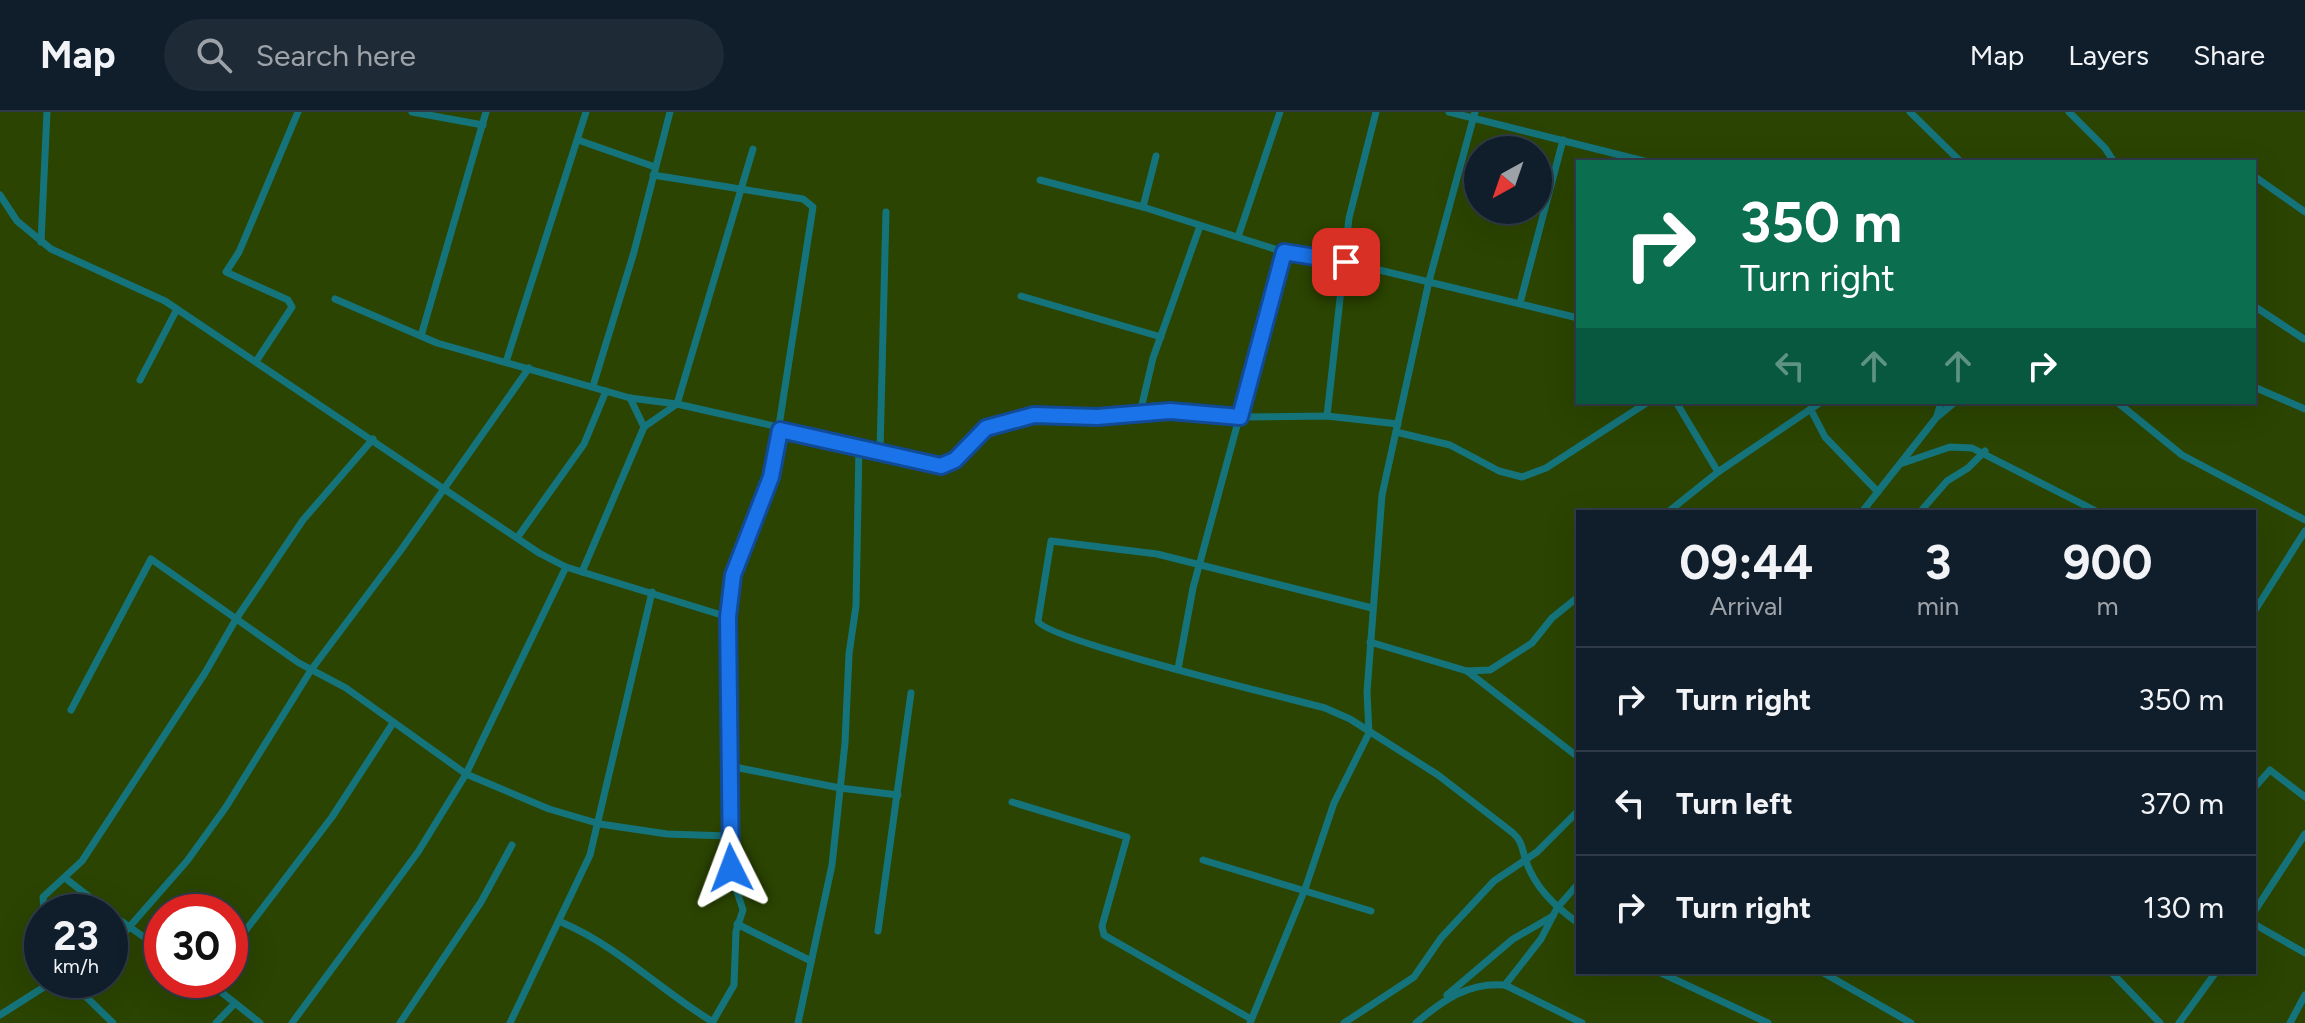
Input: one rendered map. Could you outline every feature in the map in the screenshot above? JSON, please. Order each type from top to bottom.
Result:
[{"type":"street","points":[[41,242],[47,112]]},
{"type":"street","points":[[257,360],[292,307],[288,300],[226,272],[239,252],[298,112]]},
{"type":"street","points":[[412,112],[483,125]]},
{"type":"street","points":[[421,336],[486,112]]},
{"type":"street","points":[[506,362],[586,112]]},
{"type":"street","points":[[593,386],[634,252],[670,112]]},
{"type":"street","points":[[1238,237],[1280,112]]},
{"type":"street","points":[[1327,416],[1352,200],[1376,112]]},
{"type":"street","points":[[1449,112],[1640,160]]},
{"type":"street","points":[[1910,112],[1959,160]]},
{"type":"street","points":[[2069,112],[2113,160]]},
{"type":"street","points":[[1012,802],[1127,837],[1102,926],[1104,935],[1251,1021],[1305,889],[1334,803],[1369,733],[1370,642],[1382,495],[1429,281],[1473,116]]},
{"type":"street","points":[[561,922],[624,957],[672,997],[713,1022],[734,985],[737,924],[743,903],[733,879],[729,836],[728,617],[735,563],[771,477],[813,207],[803,199],[742,190],[654,171],[578,140]]},
{"type":"street","points":[[1520,303],[1563,140]]},
{"type":"street","points":[[582,572],[644,427],[677,404],[753,149]]},
{"type":"street","points":[[1143,207],[1156,156]]},
{"type":"street","points":[[2256,177],[2305,212]]},
{"type":"street","points":[[1040,180],[1143,207],[1284,252],[1346,262],[1576,317]]},
{"type":"street","points":[[0,195],[17,221],[41,242],[177,309],[517,538],[566,567],[728,617]]},
{"type":"street","points":[[880,451],[886,212]]},
{"type":"street","points":[[1140,413],[1161,337],[1200,226]]},
{"type":"street","points":[[1178,669],[1200,566],[1284,252]]},
{"type":"street","points":[[1021,296],[1161,337]]},
{"type":"street","points":[[335,299],[421,336],[630,398],[677,404],[941,466],[955,460],[979,433],[993,425],[1034,415],[1170,411],[1240,417],[1327,416],[1397,428],[1450,445],[1499,471],[1522,477],[1546,468],[1645,404]]},
{"type":"street","points":[[2256,307],[2304,339]]},
{"type":"street","points":[[140,380],[177,309]]},
{"type":"street","points":[[144,937],[129,927],[187,861],[226,807],[311,670],[446,488],[529,368]]},
{"type":"street","points":[[2256,388],[2305,409]]},
{"type":"street","points":[[517,538],[584,444],[606,391]]},
{"type":"street","points":[[630,398],[644,427]]},
{"type":"street","points":[[1677,404],[1718,472]]},
{"type":"street","points":[[1670,510],[1718,472],[1818,404]]},
{"type":"street","points":[[1936,418],[1940,404]]},
{"type":"street","points":[[1864,510],[1936,418],[1953,404]]},
{"type":"street","points":[[2119,404],[2182,455],[2305,520]]},
{"type":"street","points":[[1811,410],[1825,437],[1878,492]]},
{"type":"street","points":[[46,894],[82,861],[303,520],[373,439]]},
{"type":"street","points":[[798,1023],[832,865],[849,654],[856,606],[859,446]]},
{"type":"street","points":[[1900,464],[1950,447],[1985,451],[2094,510]]},
{"type":"street","points":[[1922,510],[1947,481],[1968,468],[1985,451]]},
{"type":"street","points":[[2256,609],[2305,531]]},
{"type":"street","points":[[1372,608],[1131,549],[1051,541],[1039,626],[1087,644],[1325,708],[1350,719],[1438,775],[1502,823],[1519,839],[1525,860],[1555,912],[1576,922]]},
{"type":"street","points":[[71,710],[151,559],[466,774],[549,809],[600,824],[667,834],[729,836]]},
{"type":"street","points":[[293,1023],[418,852],[466,774],[566,567]]},
{"type":"street","points":[[510,1023],[582,879],[600,824],[624,699],[652,592]]},
{"type":"street","points":[[1370,642],[1467,671],[1490,670],[1507,663],[1576,599]]},
{"type":"street","points":[[1467,671],[1576,755]]},
{"type":"street","points":[[878,931],[911,693]]},
{"type":"street","points":[[248,927],[332,817],[393,723]]},
{"type":"street","points":[[729,766],[840,788],[898,795]]},
{"type":"street","points":[[2256,786],[2270,770],[2305,797]]},
{"type":"street","points":[[1344,1023],[1414,977],[1441,938],[1494,881],[1544,846],[1576,813]]},
{"type":"street","points":[[2256,909],[2305,834]]},
{"type":"street","points":[[400,1023],[481,902],[512,845]]},
{"type":"street","points":[[1203,860],[1371,911]]},
{"type":"street","points":[[65,878],[86,894]]},
{"type":"street","points":[[1505,985],[1576,886]]},
{"type":"street","points":[[1416,1023],[1513,939],[1555,912]]},
{"type":"street","points":[[737,924],[811,961]]},
{"type":"street","points":[[2256,925],[2305,953]]},
{"type":"street","points":[[1663,974],[1768,1023]]},
{"type":"street","points":[[1825,974],[1911,1023]]},
{"type":"street","points":[[2113,974],[2160,1023]]},
{"type":"street","points":[[2179,1023],[2215,974]]},
{"type":"street","points":[[1442,1000],[1483,985],[1505,985],[1582,1023]]},
{"type":"street","points":[[2290,1023],[2305,995]]},
{"type":"street","points":[[0,1015],[27,998]]},
{"type":"street","points":[[87,998],[113,1023]]},
{"type":"street","points":[[229,998],[260,1023]]},
{"type":"street","points":[[216,1023],[235,1003]]},
{"type":"green space","points":[[0,112],[2305,112],[2305,1023],[0,1023]]},
{"type":"route","points":[[731,868],[728,617],[735,563],[771,477],[780,430],[941,466],[955,460],[986,428],[1034,415],[1097,417],[1170,411],[1240,417],[1284,252],[1346,262]]}]
